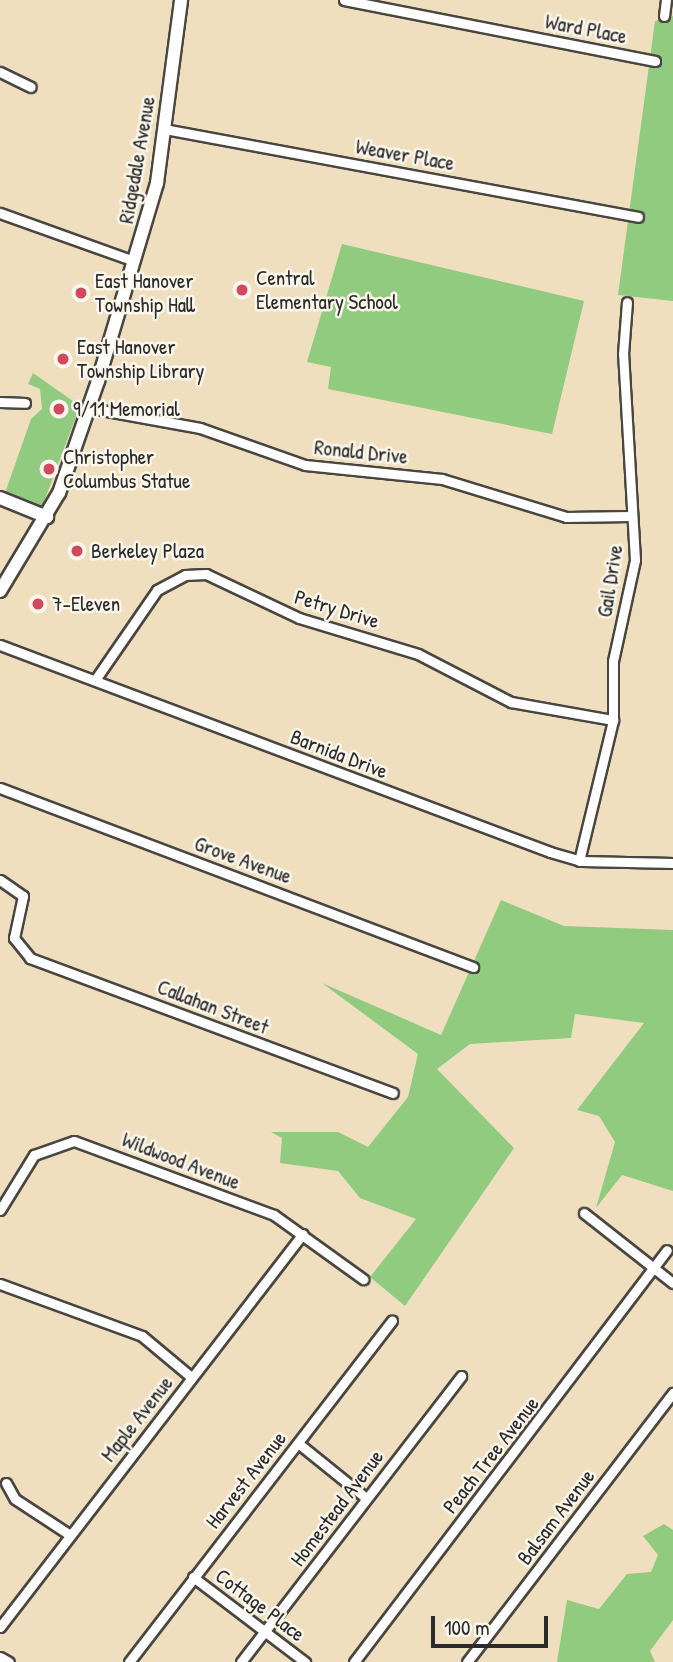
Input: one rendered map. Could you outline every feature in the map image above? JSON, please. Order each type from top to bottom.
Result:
[{"type":"main road","name":"Ridgedale Avenue","points":[[0,591],[47,517],[90,408],[134,261],[164,129],[181,0]]},
{"type":"main road","points":[[0,498],[47,517]]},
{"type":"street","name":"Ward Place","points":[[344,0],[655,61]]},
{"type":"street","points":[[664,16],[666,0]]},
{"type":"street","points":[[0,72],[31,87]]},
{"type":"street","name":"Weaver Place","points":[[164,129],[638,218]]},
{"type":"street","points":[[0,213],[134,261]]},
{"type":"street","name":"Gail Drive","points":[[579,860],[613,720],[613,661],[635,560],[622,334],[627,302]]},
{"type":"street","points":[[0,402],[25,403]]},
{"type":"street","name":"Ronald Drive","points":[[90,408],[200,428],[305,465],[442,479],[566,517],[631,516]]},
{"type":"street","name":"Petry Drive","points":[[95,680],[157,590],[185,575],[206,574],[299,618],[418,654],[511,702],[613,720]]},
{"type":"street","name":"Barnida Drive","points":[[0,645],[579,860],[673,863]]},
{"type":"street","name":"Grove Avenue","points":[[0,788],[472,967]]},
{"type":"street","name":"Callahan Street","points":[[0,880],[23,896],[14,938],[22,953],[393,1093]]},
{"type":"street","name":"Wildwood Avenue","points":[[0,1210],[34,1155],[74,1141],[274,1215],[363,1279]]},
{"type":"street","points":[[584,1213],[673,1283]]},
{"type":"street","name":"Maple Avenue","points":[[0,1627],[303,1234]]},
{"type":"street","name":"Peach Tree Avenue","points":[[354,1662],[667,1250]]},
{"type":"street","points":[[0,1284],[142,1336],[191,1377]]},
{"type":"street","name":"Harvest Avenue","points":[[129,1662],[392,1320]]},
{"type":"street","name":"Homestead Avenue","points":[[241,1662],[461,1376]]},
{"type":"street","name":"Balsam Avenue","points":[[467,1662],[673,1393]]},
{"type":"street","points":[[298,1443],[366,1498]]},
{"type":"street","points":[[6,1483],[15,1499],[69,1535]]},
{"type":"street","name":"Cottage Place","points":[[193,1577],[305,1662]]},
{"type":"street","points":[[0,1657],[9,1662]]},
{"type":"green space","points":[[673,16],[673,301],[618,295],[655,21]]},
{"type":"green space","points":[[342,244],[584,301],[552,434],[328,389],[331,367],[307,362]]},
{"type":"green space","points":[[33,373],[80,406],[42,507],[5,493],[31,419],[42,409],[40,389],[28,384]]},
{"type":"green space","points":[[501,900],[564,926],[673,930],[673,1191],[622,1175],[596,1208],[615,1142],[599,1116],[577,1110],[644,1023],[575,1014],[571,1038],[470,1044],[437,1069],[514,1148],[405,1306],[370,1277],[416,1219],[360,1198],[338,1171],[280,1163],[282,1138],[271,1132],[338,1132],[368,1147],[408,1097],[418,1054],[322,983],[441,1035]]},
{"type":"green space","points":[[664,1524],[673,1530],[673,1620],[650,1651],[655,1662],[557,1662],[567,1600],[599,1609],[627,1574],[651,1572],[658,1555],[643,1536]]},
{"type":"place","name":"Central Elementary School","points":[[242,290]]},
{"type":"place","name":"East Hanover Township Hall","points":[[81,293]]},
{"type":"place","name":"East Hanover Township Library","points":[[63,359]]},
{"type":"place","name":"9/11 Memorial","points":[[59,409]]},
{"type":"place","name":"Christopher Columbus Statue","points":[[49,469]]},
{"type":"place","name":"Berkeley Plaza","points":[[77,551]]},
{"type":"place","name":"7-Eleven","points":[[38,604]]}]
